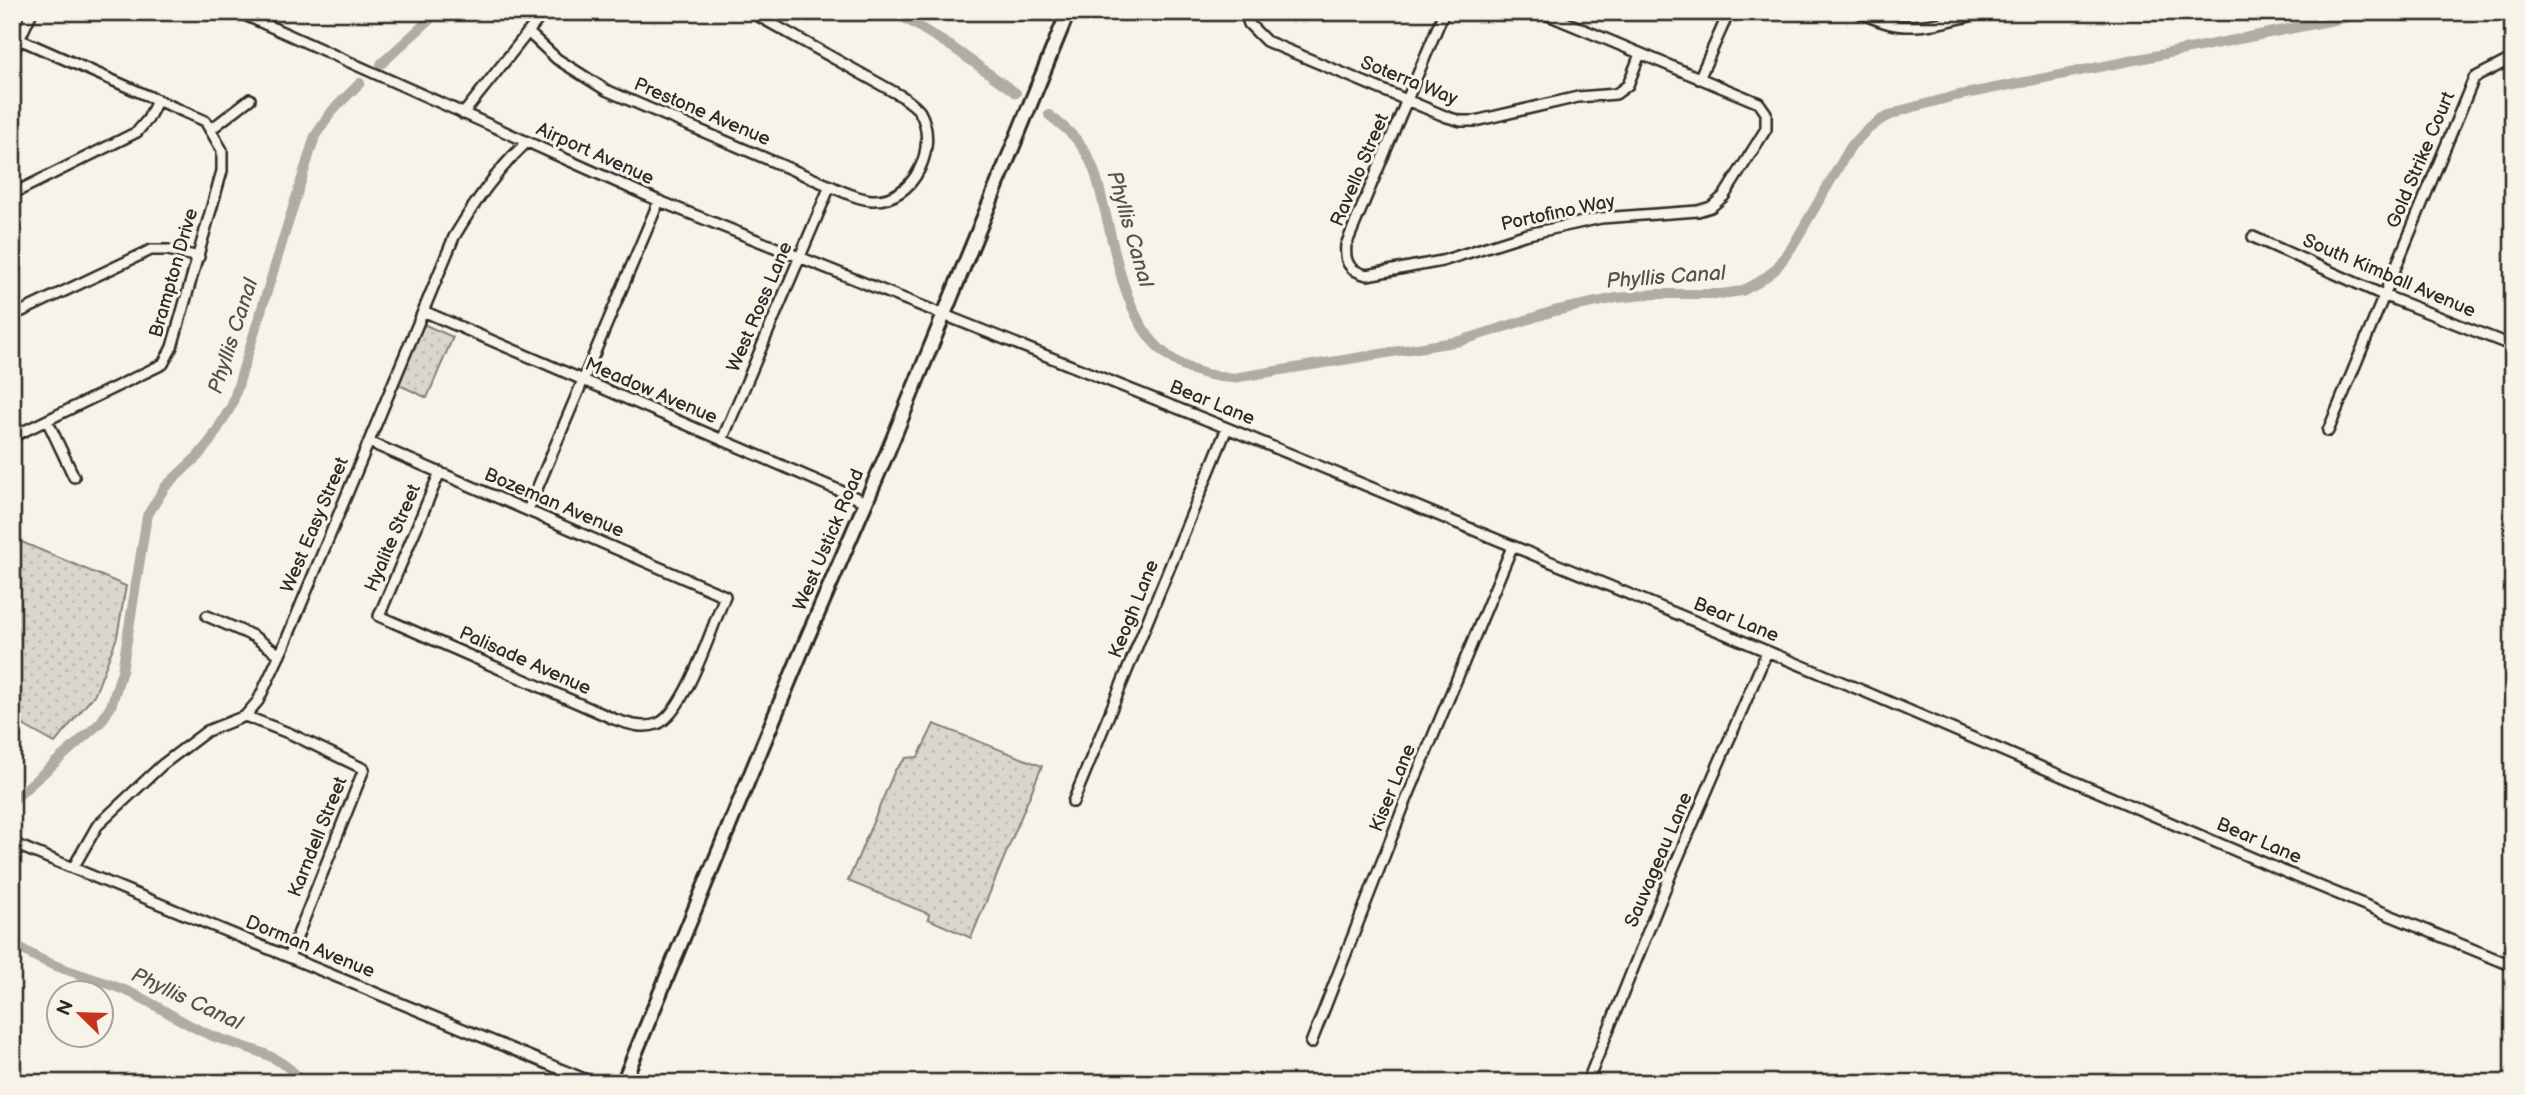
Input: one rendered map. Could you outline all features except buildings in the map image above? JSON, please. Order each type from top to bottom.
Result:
[{"type":"main road","name":"West Ustick Road","points":[[624,1083],[1068,12]]},
{"type":"street","points":[[12,55],[17,38],[32,12]]},
{"type":"street","name":"Airport Avenue","points":[[238,12],[659,201],[943,315]]},
{"type":"street","points":[[463,114],[544,12]]},
{"type":"street","name":"Prestone Avenue","points":[[529,33],[557,59],[606,90],[830,186],[874,200],[890,197],[906,188],[917,173],[928,146],[926,125],[918,108],[751,12]]},
{"type":"street","name":"Soterra Way","points":[[1245,12],[1249,24],[1266,41],[1408,102],[1461,121],[1475,121],[1578,97],[1616,94],[1628,85],[1640,54]]},
{"type":"street","name":"Ravello Street","points":[[1348,265],[1346,245],[1444,12]]},
{"type":"street","points":[[1541,12],[1699,79],[1728,13]]},
{"type":"street","points":[[1858,12],[1904,26],[1929,24],[1986,12]]},
{"type":"street","points":[[17,38],[205,121],[210,130],[250,99]]},
{"type":"street","name":"Gold Strike Court","points":[[2328,431],[2474,78],[2513,58]]},
{"type":"street","name":"Portofino Way","points":[[1348,265],[1356,272],[1367,275],[1442,261],[1524,235],[1601,218],[1698,211],[1711,207],[1724,196],[1766,129],[1766,113],[1759,103],[1699,79]]},
{"type":"street","points":[[12,194],[137,132],[148,119],[157,101]]},
{"type":"street","name":"Brampton Drive","points":[[12,437],[163,364],[172,346],[222,171],[222,150],[210,130]]},
{"type":"street","name":"West Easy Street","points":[[244,716],[258,701],[280,655],[454,237],[480,195],[503,165],[526,143]]},
{"type":"street","name":"West Ross Lane","points":[[722,440],[830,186]]},
{"type":"street","points":[[528,510],[659,201]]},
{"type":"street","name":"South Kimball Avenue","points":[[2253,237],[2383,295],[2513,346]]},
{"type":"street","points":[[12,316],[151,250],[168,250],[199,257]]},
{"type":"street","name":"Meadow Avenue","points":[[423,311],[866,502]]},
{"type":"street","name":"Bear Lane","points":[[943,315],[1227,428],[2513,966]]},
{"type":"street","points":[[47,420],[74,477]]},
{"type":"street","name":"Keogh Lane","points":[[1073,803],[1227,428]]},
{"type":"street","name":"Bozeman Avenue","points":[[369,442],[725,596],[683,697],[676,709],[659,724]]},
{"type":"street","name":"Hyalite Street","points":[[379,616],[440,472]]},
{"type":"street","name":"Kiser Lane","points":[[1311,1043],[1423,759],[1512,547]]},
{"type":"street","points":[[207,616],[253,636],[280,655]]},
{"type":"street","name":"Palisade Avenue","points":[[379,616],[614,719],[639,726],[659,724]]},
{"type":"street","name":"Sauvageau Lane","points":[[1587,1083],[1671,874],[1767,652]]},
{"type":"street","points":[[74,867],[97,826],[162,765],[207,731],[244,716]]},
{"type":"street","name":"Karndell Street","points":[[244,716],[302,739],[365,769],[289,957]]},
{"type":"street","name":"Dorman Avenue","points":[[12,843],[594,1083]]},
{"type":"shaded area","points":[[423,324],[453,337],[427,398],[397,384]]},
{"type":"shaded area","points":[[12,538],[126,586],[117,637],[95,694],[55,743],[12,719]]},
{"type":"shaded area","points":[[934,724],[1042,766],[971,938],[928,919],[929,914],[848,881],[895,770],[906,758],[918,757]]},
{"type":"waterway","name":"Phyllis Canal","points":[[381,64],[438,12]]},
{"type":"waterway","name":"Phyllis Canal","points":[[895,12],[952,47],[1016,93]]},
{"type":"waterway","name":"Phyllis Canal","points":[[1049,115],[1078,142],[1092,165],[1126,291],[1137,318],[1152,341],[1172,360],[1199,372],[1233,378],[1460,341],[1554,311],[1616,298],[1742,291],[1775,270],[1792,247],[1851,146],[1882,119],[1903,110],[1955,96],[2344,18],[2358,12]]},
{"type":"waterway","name":"Phyllis Canal","points":[[12,801],[101,722],[111,706],[122,671],[147,516],[165,487],[211,440],[232,405],[315,136],[332,111],[360,83]]},
{"type":"waterway","name":"Phyllis Canal","points":[[12,942],[40,959],[140,997],[215,1037],[274,1058],[303,1083]]}]
